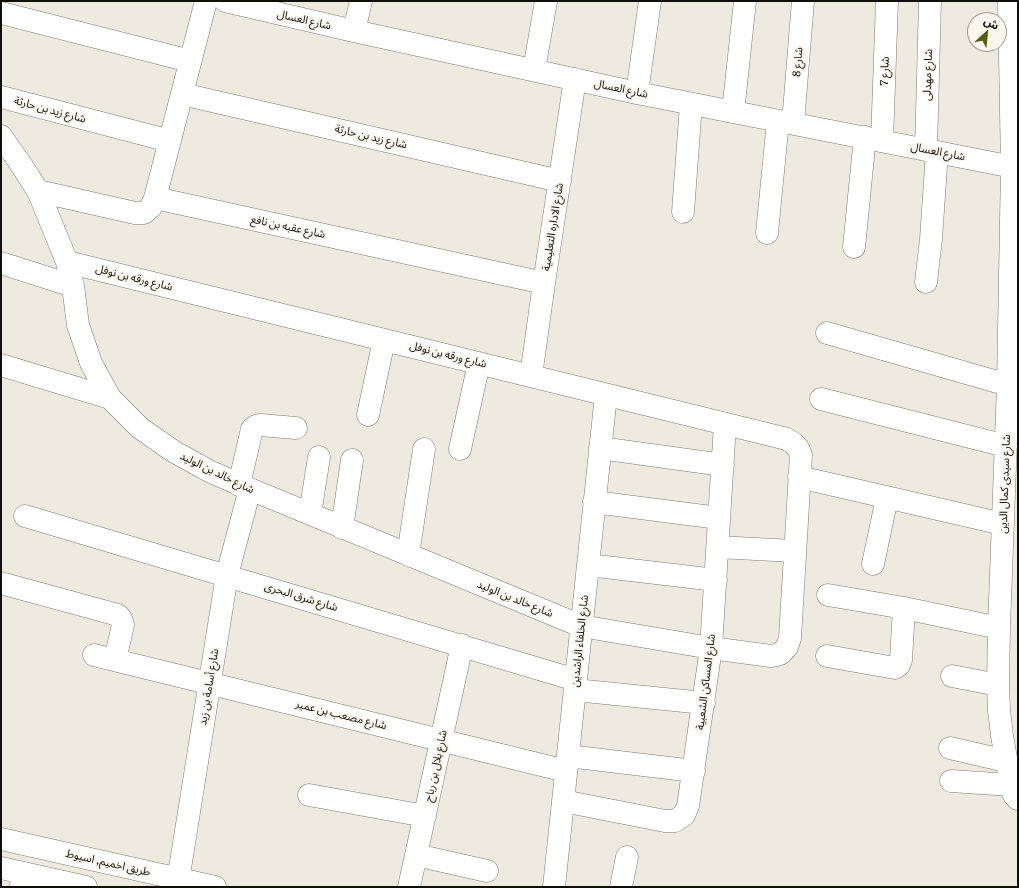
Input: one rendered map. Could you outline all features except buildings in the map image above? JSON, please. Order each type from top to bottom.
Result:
[{"type":"street","points":[[38,192],[135,213],[144,213],[151,207],[155,198],[206,1]]},
{"type":"street","name":"شارع العسال","points":[[225,1],[263,5],[354,31],[637,93],[1015,167]]},
{"type":"street","points":[[354,31],[361,1]]},
{"type":"street","points":[[534,70],[546,1]]},
{"type":"street","points":[[637,93],[650,1]]},
{"type":"street","points":[[733,112],[745,1]]},
{"type":"street","name":"شارع 8","points":[[767,233],[786,122],[804,1]]},
{"type":"street","name":"شارع 7","points":[[854,247],[874,139],[887,1]]},
{"type":"street","name":"شارع مهدلى","points":[[926,282],[931,232],[932,151],[930,1]]},
{"type":"street","name":"شارع سيدى كمال الدين","points":[[1009,1],[1015,167],[1013,386],[1006,446],[998,685],[999,710],[1006,761],[1015,792]]},
{"type":"street","points":[[1,13],[190,61]]},
{"type":"street","name":"شارع الاداره التعليمية","points":[[532,376],[544,284],[575,79]]},
{"type":"street","name":"شارع زيد بن حارثة","points":[[182,94],[560,181]]},
{"type":"street","name":"شارع زيد بن حارثة","points":[[1,98],[170,141]]},
{"type":"street","points":[[683,212],[691,104]]},
{"type":"street","name":"شارع خالد بن الوليد","points":[[1,136],[11,159],[38,192],[66,262],[73,286],[78,325],[91,363],[110,398],[140,428],[173,451],[209,471],[342,528],[581,626],[711,648]]},
{"type":"street","name":"شارع عقبه بن نافع","points":[[155,198],[544,284]]},
{"type":"street","name":"شارع ورقه بن نوفل","points":[[66,262],[725,424],[787,440],[793,443],[798,448],[801,455],[794,551],[790,638],[787,647],[780,654],[771,656],[711,648]]},
{"type":"street","points":[[1,263],[73,286]]},
{"type":"street","points":[[827,333],[1013,386]]},
{"type":"street","points":[[368,416],[384,340]]},
{"type":"street","points":[[460,449],[479,363]]},
{"type":"street","points":[[1,365],[110,398]]},
{"type":"street","name":"شارع الخلفاء الراشدين","points":[[554,887],[606,395]]},
{"type":"street","points":[[821,399],[1006,446]]},
{"type":"street","name":"شارع المساكن الشعبية","points":[[563,801],[664,821],[675,820],[684,815],[688,806],[711,648],[725,424]]},
{"type":"street","name":"شارع أسامة بن زيد","points":[[178,883],[227,575],[245,487],[252,429],[260,425],[296,428]]},
{"type":"street","points":[[600,448],[723,466]]},
{"type":"street","points":[[408,555],[424,450]]},
{"type":"street","points":[[310,514],[319,457]]},
{"type":"street","points":[[342,528],[352,460]]},
{"type":"street","points":[[799,477],[1003,524]]},
{"type":"street","points":[[873,564],[887,498]]},
{"type":"street","points":[[594,502],[719,518]]},
{"type":"street","name":"شارع شرق البحرى","points":[[25,516],[462,645],[575,685],[704,703]]},
{"type":"street","points":[[718,547],[794,551]]},
{"type":"street","points":[[588,565],[716,580]]},
{"type":"street","points":[[1,583],[118,615],[121,619],[122,625],[115,660]]},
{"type":"street","points":[[828,595],[904,608],[999,628]]},
{"type":"street","points":[[827,656],[896,668],[902,660],[904,608]]},
{"type":"street","name":"شارع بلال بن رباح","points":[[409,887],[462,645]]},
{"type":"street","name":"شارع مصعب بن عمير","points":[[94,655],[442,740],[567,764],[694,771]]},
{"type":"street","points":[[952,676],[998,685]]},
{"type":"street","points":[[950,748],[1006,761]]},
{"type":"street","points":[[950,781],[1015,792]]},
{"type":"street","points":[[309,795],[425,816]]},
{"type":"street","name":"طريق اخميم, اسيوط","points":[[1,839],[178,883],[215,887]]},
{"type":"street","points":[[416,855],[487,871]]},
{"type":"street","points":[[621,887],[627,857]]},
{"type":"street","points":[[1,868],[21,880],[86,887]]}]
